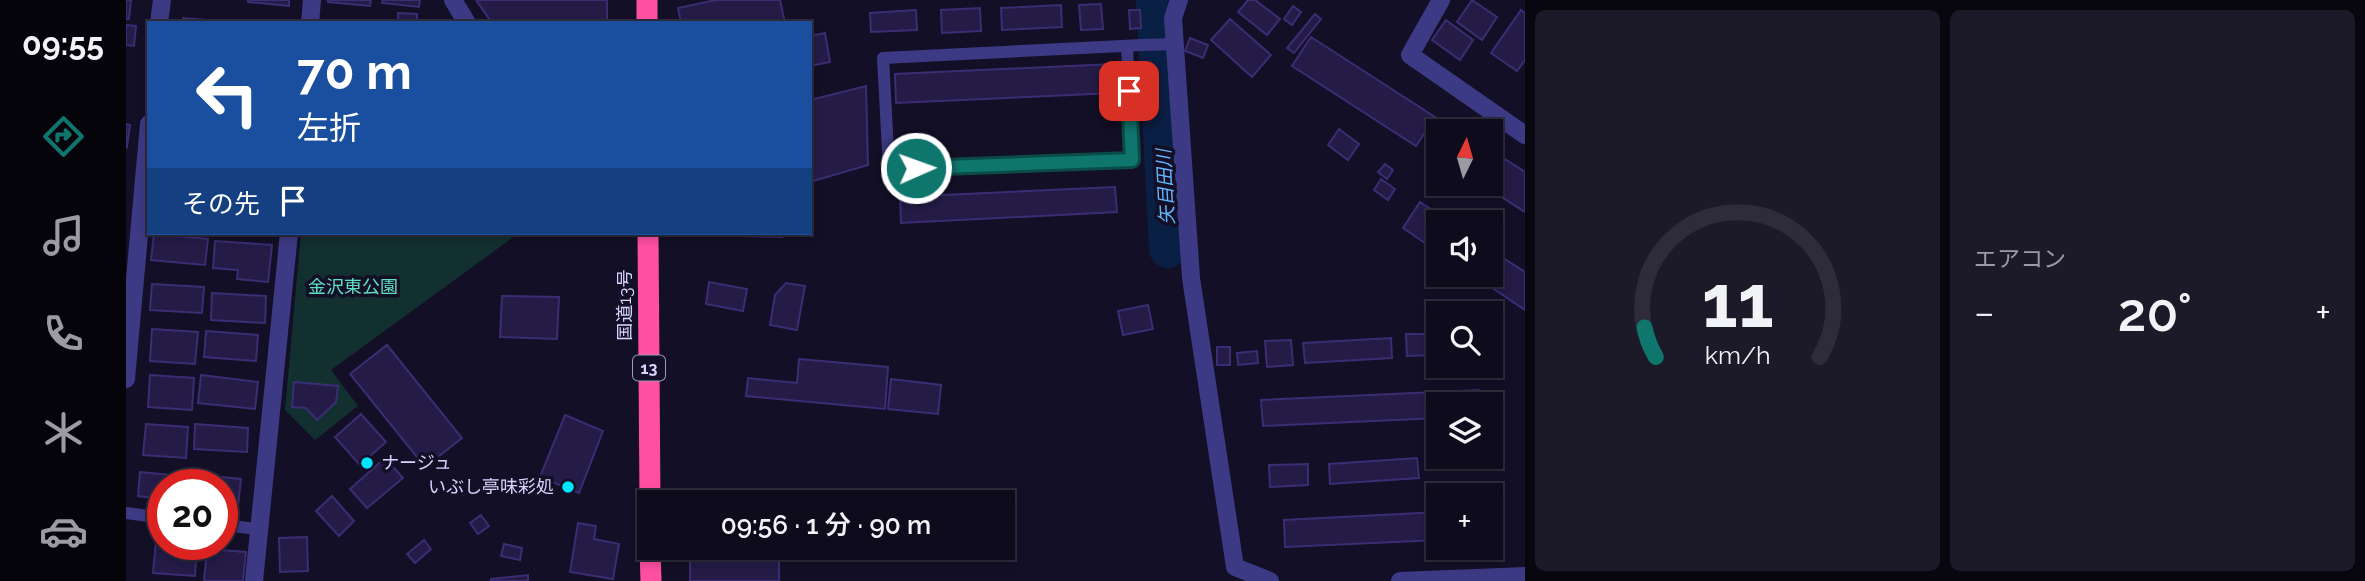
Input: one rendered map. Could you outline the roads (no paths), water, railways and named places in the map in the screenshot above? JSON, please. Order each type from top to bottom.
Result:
[{"type":"highway","points":[[647,0],[647,21]]},
{"type":"highway","name":"国道13号","points":[[648,235],[650,490]]},
{"type":"highway","points":[[650,560],[651,581]]},
{"type":"street","points":[[159,21],[162,0]]},
{"type":"street","points":[[310,21],[312,0]]},
{"type":"street","points":[[453,0],[466,21]]},
{"type":"street","points":[[1179,0],[1173,18],[1191,278],[1235,567],[1270,581]]},
{"type":"street","points":[[1441,0],[1410,55],[1525,135]]},
{"type":"street","points":[[126,159],[147,160],[126,379]]},
{"type":"street","points":[[254,581],[289,235]]},
{"type":"street","points":[[1400,581],[1525,576]]},
{"type":"lane","points":[[1127,46],[1132,160],[889,169],[883,58],[1142,45],[1175,44]]},
{"type":"lane","points":[[126,513],[147,516]]},
{"type":"lane","points":[[238,527],[259,529]]},
{"type":"waterway","name":"矢目田川","points":[[1155,0],[1168,249]]},
{"type":"place","name":"ナージュ","points":[[367,463]]},
{"type":"place","name":"いぶし亭味彩処","points":[[568,487]]},
{"type":"park label","name":"金沢東公園","points":[[353,287]]}]
